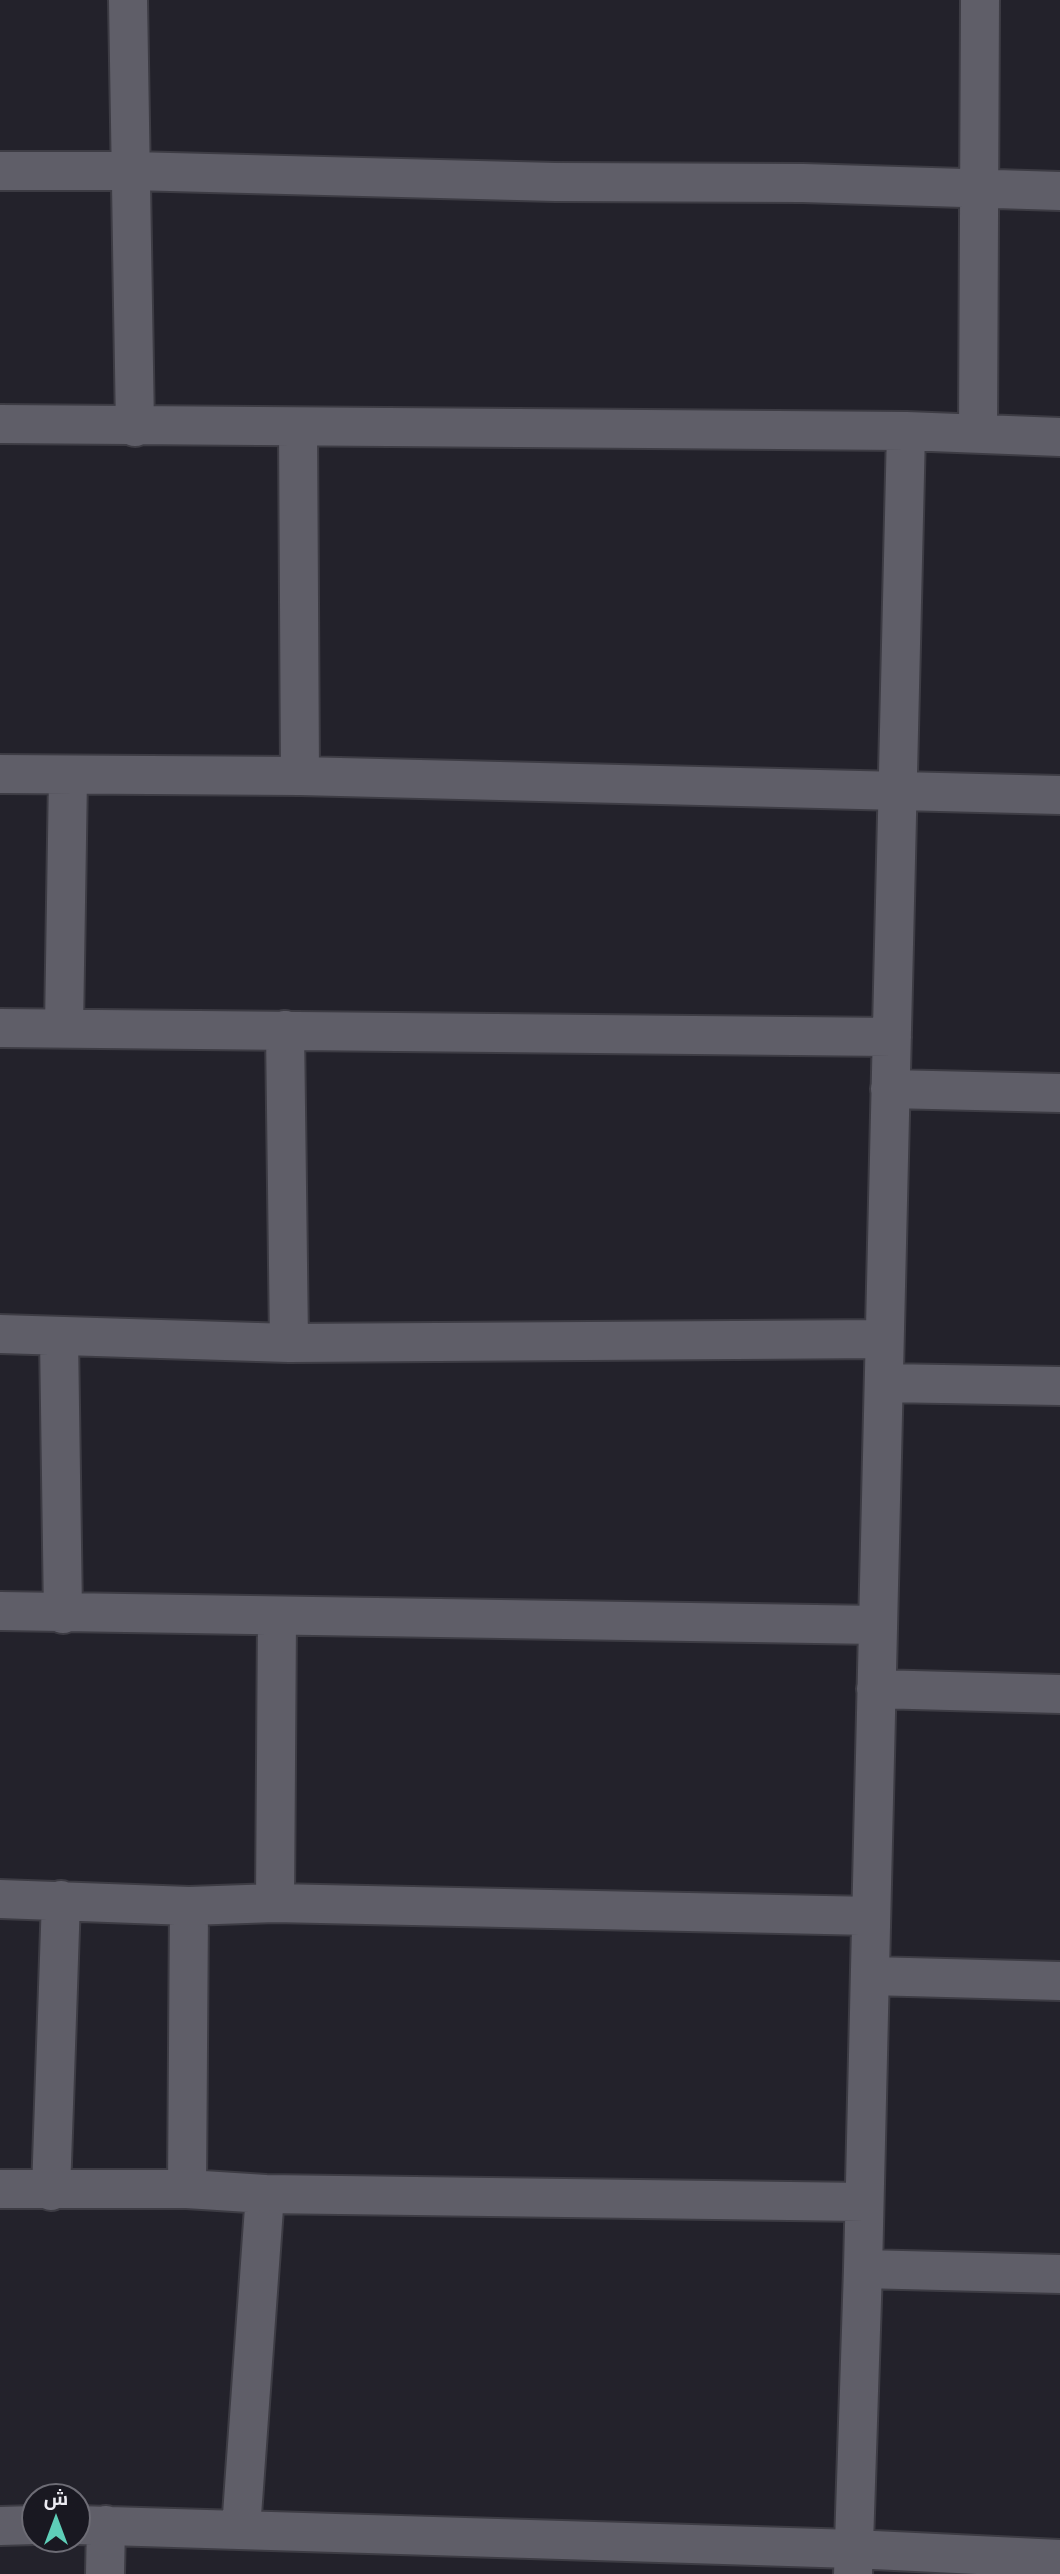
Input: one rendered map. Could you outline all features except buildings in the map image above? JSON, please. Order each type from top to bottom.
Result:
[{"type":"street","points":[[128,0],[135,426]]},
{"type":"street","points":[[978,433],[980,0]]},
{"type":"street","points":[[0,171],[132,171],[555,182],[803,183],[1060,191]]},
{"type":"street","points":[[0,424],[906,431],[1060,437]]},
{"type":"street","points":[[298,426],[300,776]]},
{"type":"street","points":[[853,2562],[863,2269],[906,431]]},
{"type":"street","points":[[0,774],[300,776],[1060,795]]},
{"type":"street","points":[[64,1028],[68,776]]},
{"type":"street","points":[[0,1028],[892,1037]]},
{"type":"street","points":[[285,1030],[289,1343]]},
{"type":"street","points":[[891,1089],[1060,1093]]},
{"type":"street","points":[[0,1334],[289,1343],[884,1339]]},
{"type":"street","points":[[59,1337],[63,1614]]},
{"type":"street","points":[[884,1383],[1060,1386]]},
{"type":"street","points":[[0,1611],[878,1626]]},
{"type":"street","points":[[275,1903],[277,1616]]},
{"type":"street","points":[[877,1689],[1060,1694]]},
{"type":"street","points":[[0,1899],[189,1906],[275,1903],[871,1916]]},
{"type":"street","points":[[51,2191],[61,1900]]},
{"type":"street","points":[[187,2189],[189,1906]]},
{"type":"street","points":[[870,1976],[1060,1980]]},
{"type":"street","points":[[0,2189],[187,2189],[265,2194],[864,2202]]},
{"type":"street","points":[[241,2529],[265,2194]]},
{"type":"street","points":[[863,2269],[1060,2274]]},
{"type":"street","points":[[0,2526],[21,2525]]},
{"type":"street","points":[[105,2574],[92,2525],[241,2529],[853,2562],[1060,2559]]}]
